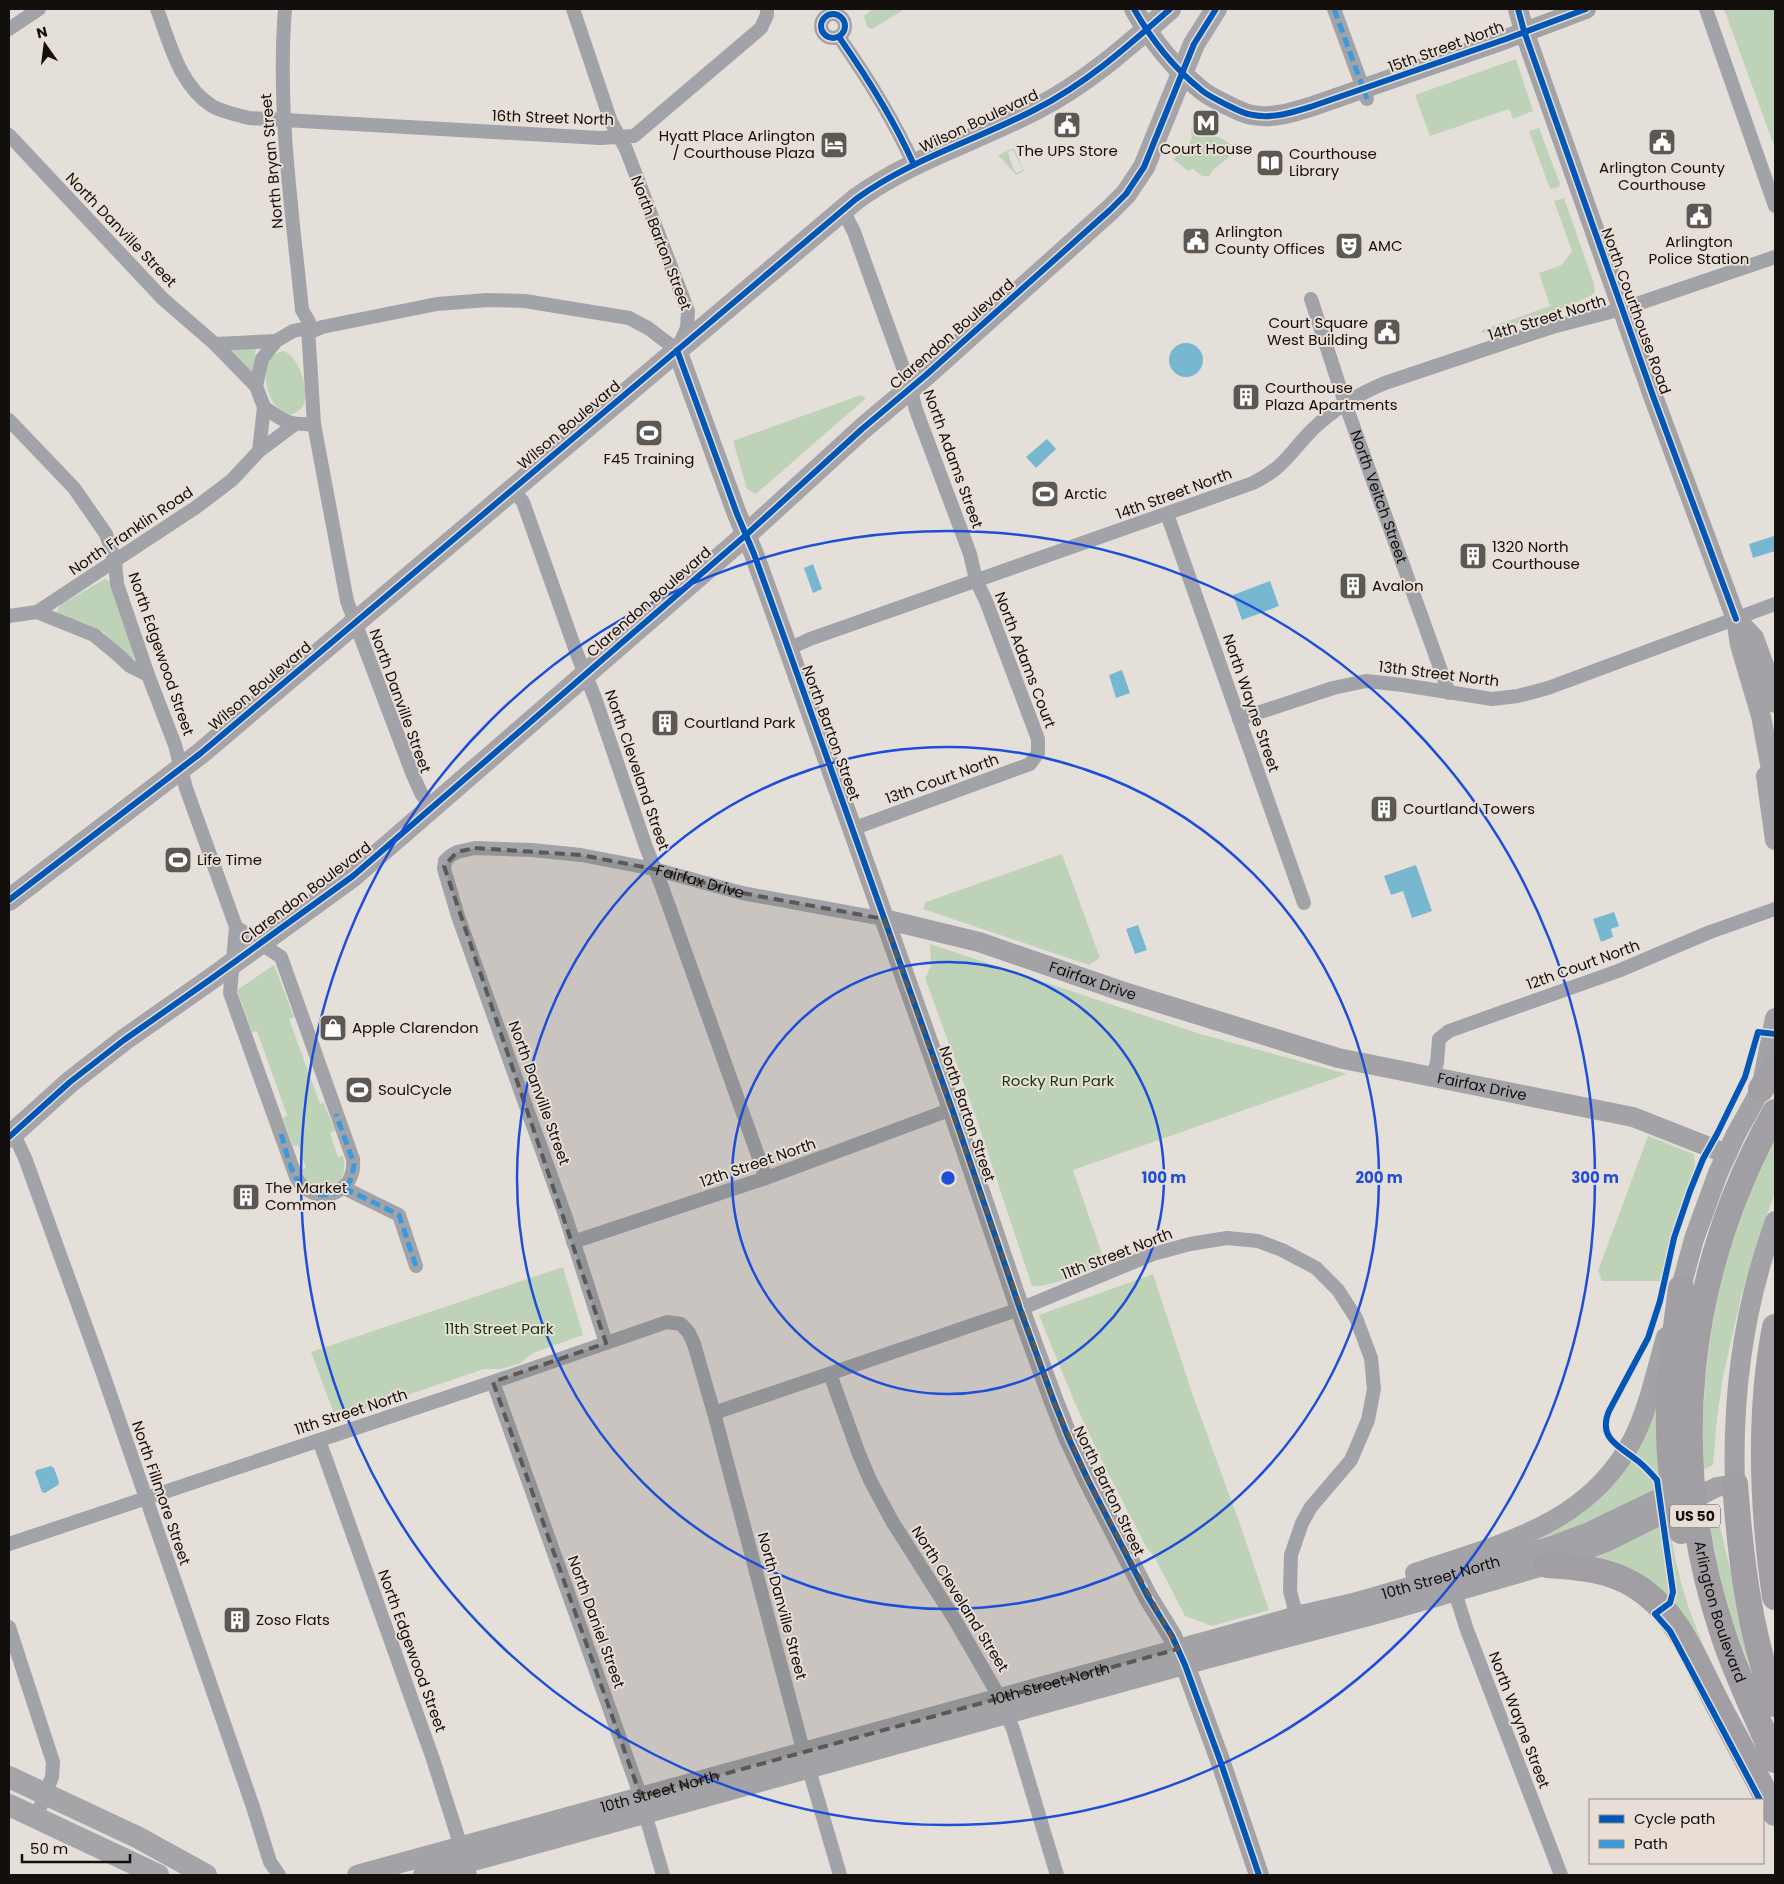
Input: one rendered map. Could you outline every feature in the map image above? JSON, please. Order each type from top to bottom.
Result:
[{"type":"highway","points":[[1761,1089],[1775,1068]]},
{"type":"highway","name":"Arlington Boulevard","points":[[1775,1112],[1739,1184],[1718,1243],[1701,1312],[1691,1384],[1689,1448],[1698,1536],[1708,1585],[1731,1658],[1775,1760]]},
{"type":"highway","points":[[1681,1288],[1672,1360],[1669,1427],[1675,1500],[1696,1601],[1731,1658]]},
{"type":"highway","points":[[1775,1327],[1766,1390],[1764,1494],[1775,1597]]},
{"type":"highway","points":[[1726,1480],[1740,1547],[1748,1605],[1760,1659],[1775,1704]]},
{"type":"highway","points":[[1547,1565],[1588,1568],[1612,1574],[1635,1586],[1662,1609],[1684,1640],[1775,1813]]},
{"type":"main road","points":[[1134,9],[1146,29],[1182,73]]},
{"type":"main road","name":"Wilson Boulevard","points":[[9,900],[181,768],[843,210],[881,182],[1056,98],[1112,59],[1170,9]]},
{"type":"main road","name":"Clarendon Boulevard","points":[[10,1131],[124,1040],[341,886],[746,535],[910,387],[1090,229],[1126,194],[1144,167],[1194,44],[1216,9]]},
{"type":"main road","name":"North Courthouse Road","points":[[1518,9],[1524,31],[1622,309],[1736,620],[1754,638],[1770,679],[1771,710],[1766,747],[1775,791]]},
{"type":"main road","name":"15th Street North","points":[[1182,73],[1200,90],[1230,106],[1253,115],[1281,115],[1365,94],[1524,31],[1586,9]]},
{"type":"main road","name":"North Barton Street","points":[[677,350],[754,554],[952,1109],[1020,1309],[1068,1437],[1148,1597],[1167,1627],[1182,1657],[1259,1875]]},
{"type":"main road","points":[[1766,747],[1766,779],[1775,840]]},
{"type":"main road","name":"Fairfax Drive","points":[[884,919],[979,942],[1128,993],[1338,1058],[1633,1117],[1727,1154]]},
{"type":"main road","points":[[1297,1622],[1350,1595],[1530,1533],[1555,1520],[1584,1500],[1610,1474],[1633,1438],[1647,1404],[1702,1216],[1727,1154],[1761,1089],[1775,1018]]},
{"type":"main road","points":[[1726,1480],[1741,1357],[1757,1279],[1775,1221]]},
{"type":"main road","name":"10th Street North","points":[[1452,1584],[1650,1511],[1726,1480]]},
{"type":"main road","name":"10th Street North","points":[[424,1875],[643,1806],[1182,1657],[1297,1622],[1452,1584],[1547,1565],[1585,1551],[1650,1511]]},
{"type":"main road","points":[[9,1777],[154,1846],[206,1875]]},
{"type":"main road","points":[[9,1805],[158,1875]]},
{"type":"main road","name":"10th Street North","points":[[357,1875],[466,1862]]},
{"type":"street","points":[[9,29],[39,9]]},
{"type":"street","points":[[157,9],[176,61],[189,86],[212,106],[249,118],[284,121]]},
{"type":"street","name":"North Bryan Street","points":[[285,9],[282,46],[284,121],[302,310],[309,322],[308,331]]},
{"type":"street","name":"North Barton Street","points":[[573,9],[611,122],[626,149],[688,311],[687,328],[677,350]]},
{"type":"street","name":"16th Street North","points":[[284,121],[600,138],[634,136],[762,28],[767,15],[767,9]]},
{"type":"street","points":[[1334,9],[1365,94]]},
{"type":"street","points":[[1706,9],[1775,206]]},
{"type":"street","points":[[839,37],[858,63],[914,165]]},
{"type":"street","name":"North Danville Street","points":[[9,135],[163,299],[215,344],[256,386]]},
{"type":"street","name":"North Adams Street","points":[[843,210],[854,232],[910,387],[916,410],[970,554],[976,580]]},
{"type":"street","name":"14th Street North","points":[[788,649],[976,580],[1167,514],[1267,476],[1284,463],[1312,430],[1345,403],[1363,392],[1385,383],[1552,327],[1622,309],[1775,257]]},
{"type":"street","name":"North Veitch Street","points":[[1311,299],[1345,403],[1449,693]]},
{"type":"street","points":[[259,452],[264,408],[256,386],[262,359],[276,341],[293,331],[308,331],[437,304],[487,300],[526,301],[629,318],[648,328],[677,350]]},
{"type":"street","name":"North Bryan Street","points":[[293,331],[302,310]]},
{"type":"street","name":"North Danville Street","points":[[308,331],[314,424],[347,601],[356,620],[413,775],[421,793],[432,808]]},
{"type":"street","points":[[215,344],[276,341]]},
{"type":"street","points":[[264,408],[280,419],[294,424],[314,424]]},
{"type":"street","name":"North Edgewood Street","points":[[9,420],[74,488],[106,534],[115,561],[117,584],[175,745],[186,788],[236,927],[230,993],[292,1169],[303,1188],[315,1194],[324,1195],[344,1188]]},
{"type":"street","points":[[259,452],[294,424]]},
{"type":"street","name":"North Franklin Road","points":[[9,616],[37,612],[115,561],[195,508],[232,480],[259,452]]},
{"type":"street","name":"North Cleveland Street","points":[[512,489],[523,502],[766,1178]]},
{"type":"street","name":"North Wayne Street","points":[[1167,514],[1304,903]]},
{"type":"street","name":"North Adams Court","points":[[976,580],[986,601],[1038,739],[1038,753]]},
{"type":"street","name":"13th Street North","points":[[1239,719],[1333,688],[1366,681],[1492,698],[1534,692],[1736,620],[1775,604]]},
{"type":"street","points":[[37,612],[94,636],[130,666],[148,674]]},
{"type":"street","name":"13th Court North","points":[[852,830],[1030,764],[1038,753]]},
{"type":"street","name":"Fairfax Drive","points":[[450,856],[457,852],[475,848],[532,850],[581,855],[654,869],[742,893],[884,919]]},
{"type":"street","name":"North Danville Street","points":[[450,856],[445,862],[444,868],[458,916],[562,1206],[606,1343]]},
{"type":"street","name":"12th Court North","points":[[1432,1077],[1437,1063],[1439,1039],[1449,1031],[1618,971],[1710,932],[1775,909]]},
{"type":"street","points":[[236,927],[281,957],[354,1164],[352,1177],[344,1188],[399,1216],[416,1266]]},
{"type":"street","name":"12th Street North","points":[[573,1242],[766,1178],[952,1109]]},
{"type":"street","name":"North Fillmore Street","points":[[10,1131],[32,1176],[101,1368],[253,1806],[270,1862],[278,1875]]},
{"type":"street","name":"11th Street North","points":[[714,1413],[1020,1309],[1154,1254],[1190,1244],[1227,1238],[1258,1241],[1282,1250],[1316,1268],[1338,1290],[1356,1318],[1371,1358],[1374,1389],[1368,1420],[1351,1460],[1311,1507],[1302,1523],[1291,1555],[1290,1591],[1297,1622]]},
{"type":"street","name":"11th Street North","points":[[9,1544],[667,1322],[681,1324],[694,1344]]},
{"type":"street","name":"North Danville Street","points":[[694,1344],[840,1875]]},
{"type":"street","name":"North Cleveland Street","points":[[830,1374],[858,1454],[870,1480],[892,1521],[955,1620],[994,1686],[1013,1729],[1057,1875]]},
{"type":"street","name":"North Daniel Street","points":[[493,1382],[643,1806],[663,1875]]},
{"type":"street","name":"North Edgewood Street","points":[[319,1440],[433,1759],[466,1862]]},
{"type":"street","name":"North Wayne Street","points":[[1452,1584],[1467,1630],[1561,1875]]},
{"type":"street","points":[[9,1627],[52,1754],[52,1777],[36,1818]]},
{"type":"highlighted area","points":[[475,848],[581,855],[654,869],[742,893],[884,919],[1053,1399],[1088,1480],[1178,1649],[641,1797],[493,1382],[606,1343],[444,866],[457,852]]},
{"type":"green space","points":[[873,9],[905,9],[872,29],[867,27],[864,16]]},
{"type":"green space","points":[[1724,9],[1775,9],[1775,148]]},
{"type":"green space","points":[[1516,59],[1533,111],[1513,119],[1509,109],[1430,136],[1415,95]]},
{"type":"green space","points":[[1196,125],[1209,135],[1221,138],[1230,144],[1240,144],[1246,151],[1233,154],[1213,170],[1209,176],[1202,176],[1193,169],[1188,171],[1174,160],[1189,144],[1192,136],[1191,129]]},
{"type":"green space","points":[[1539,128],[1560,184],[1559,187],[1550,189],[1529,131]]},
{"type":"green space","points":[[1014,148],[1024,171],[1016,175],[998,155]],"holes":[[[1013,150],[1023,170],[1016,173],[1008,152]]]},
{"type":"green space","points":[[1564,198],[1593,281],[1594,293],[1541,316],[1482,333],[1482,330],[1550,306],[1539,273],[1562,265],[1572,251],[1554,201]]},
{"type":"green space","points":[[256,348],[254,369],[252,371],[249,371],[230,349]]},
{"type":"green space","points":[[283,351],[289,354],[299,367],[305,392],[303,406],[299,411],[290,415],[281,411],[274,404],[266,383],[268,363],[274,355]]},
{"type":"green space","points":[[861,395],[866,398],[756,494],[747,489],[733,441]]},
{"type":"green space","points":[[105,579],[111,582],[135,657],[132,659],[111,642],[103,632],[84,623],[64,617],[57,611],[60,605]]},
{"type":"green space","points":[[1062,854],[1100,958],[1089,965],[923,909],[926,902]]},
{"type":"green space","name":"Rocky Run Park","points":[[930,944],[1200,1034],[1347,1074],[1073,1170],[1105,1263],[1058,1282],[1032,1286],[977,1120],[925,978],[931,966]]},
{"type":"green space","points":[[274,965],[294,1017],[289,1019],[320,1104],[324,1103],[335,1131],[330,1133],[338,1157],[343,1156],[344,1172],[342,1177],[339,1182],[328,1187],[312,1186],[307,1182],[301,1170],[306,1168],[298,1145],[293,1146],[283,1118],[287,1115],[257,1031],[252,1032],[237,990]]},
{"type":"green space","points":[[1648,1136],[1694,1154],[1695,1165],[1674,1238],[1665,1281],[1602,1281],[1598,1271]]},
{"type":"green space","points":[[1775,1140],[1775,1193],[1756,1245],[1741,1297],[1723,1377],[1713,1465],[1703,1470],[1705,1383],[1717,1300],[1727,1259],[1740,1219],[1756,1179]]},
{"type":"green space","name":"11th Street Park","points":[[563,1267],[583,1335],[533,1353],[519,1364],[501,1369],[484,1369],[336,1419],[311,1352]]},
{"type":"green space","points":[[1153,1274],[1192,1393],[1269,1610],[1212,1626],[1185,1616],[1154,1556],[1146,1547],[1074,1401],[1039,1315]]},
{"type":"green space","points":[[1656,1401],[1670,1528],[1685,1595],[1702,1643],[1759,1758],[1690,1635],[1598,1563],[1597,1557],[1658,1527],[1581,1529],[1513,1547],[1567,1521]]},
{"type":"green space","points":[[1712,1507],[1716,1509],[1754,1672],[1737,1633],[1724,1592],[1707,1509]]},
{"type":"water","points":[[1186,343],[1198,348],[1203,360],[1198,372],[1186,377],[1174,372],[1169,360],[1174,348]]},
{"type":"water","points":[[1047,439],[1056,449],[1036,468],[1026,457]]},
{"type":"water","points":[[1774,536],[1775,551],[1753,558],[1749,544]]},
{"type":"water","points":[[813,564],[822,589],[813,593],[804,568]]},
{"type":"water","points":[[1270,581],[1279,606],[1242,620],[1233,595]]},
{"type":"water","points":[[1122,670],[1130,693],[1116,698],[1109,675]]},
{"type":"water","points":[[1416,865],[1432,911],[1412,918],[1403,891],[1391,895],[1384,876]]},
{"type":"water","points":[[1614,912],[1619,926],[1611,929],[1613,937],[1601,942],[1593,919]]},
{"type":"water","points":[[1138,925],[1147,950],[1135,954],[1126,929]]},
{"type":"water","points":[[51,1466],[54,1468],[59,1482],[58,1485],[45,1493],[42,1492],[35,1472]]},
{"type":"marked path","points":[[1334,9],[1367,99]]},
{"type":"marked path","points":[[281,1134],[291,1167],[301,1185],[312,1193],[325,1195],[339,1192],[349,1183],[354,1164],[336,1114]]},
{"type":"marked path","points":[[344,1188],[399,1215],[416,1266]]},
{"type":"cycle path","points":[[1134,9],[1163,51],[1189,80],[1215,99],[1242,112],[1261,116],[1283,114],[1313,106],[1586,9]]},
{"type":"cycle path","points":[[9,900],[201,753],[856,199],[899,172],[1014,120],[1055,99],[1090,76],[1139,37],[1170,9]]},
{"type":"cycle path","points":[[9,1137],[70,1082],[124,1040],[353,876],[746,535],[862,429],[926,375],[1110,210],[1126,194],[1144,167],[1194,44],[1216,9]]},
{"type":"cycle path","points":[[1518,9],[1524,31],[1653,396],[1736,619]]},
{"type":"cycle path","points":[[833,14],[842,17],[845,26],[842,35],[833,38],[824,35],[821,26],[824,17],[833,14]]},
{"type":"cycle path","points":[[839,37],[880,99],[914,165]]},
{"type":"cycle path","points":[[677,350],[784,637],[1053,1399],[1088,1480],[1148,1597],[1172,1636],[1185,1665],[1259,1875]]},
{"type":"cycle path","points":[[1759,1799],[1670,1631],[1655,1614],[1670,1603],[1673,1592],[1657,1480],[1611,1439],[1606,1427],[1606,1420],[1648,1338],[1660,1301],[1674,1238],[1690,1191],[1703,1159],[1745,1077],[1758,1032],[1775,1034]]},
{"type":"place","name":"Court House","points":[[1206,123]]},
{"type":"place","name":"The UPS Store","points":[[1067,125]]},
{"type":"place","name":"Arlington County Courthouse","points":[[1662,142]]},
{"type":"place","name":"Hyatt Place Arlington / Courthouse Plaza","points":[[834,145]]},
{"type":"place","name":"Courthouse Library","points":[[1270,163]]},
{"type":"place","name":"Arlington Police Station","points":[[1699,216]]},
{"type":"place","name":"Arlington County Offices","points":[[1196,241]]},
{"type":"place","name":"AMC","points":[[1349,246]]},
{"type":"place","name":"Court Square West Building","points":[[1387,332]]},
{"type":"place","name":"Courthouse Plaza Apartments","points":[[1246,397]]},
{"type":"place","name":"F45 Training","points":[[649,433]]},
{"type":"place","name":"Arctic","points":[[1045,494]]},
{"type":"place","name":"1320 North Courthouse","points":[[1473,556]]},
{"type":"place","name":"Avalon","points":[[1353,586]]},
{"type":"place","name":"Courtland Park","points":[[665,723]]},
{"type":"place","name":"Courtland Towers","points":[[1384,809]]},
{"type":"place","name":"Life Time","points":[[178,860]]},
{"type":"place","name":"Apple Clarendon","points":[[333,1028]]},
{"type":"place","name":"SoulCycle","points":[[359,1090]]},
{"type":"place","name":"The Market Common","points":[[246,1197]]},
{"type":"place","name":"Zoso Flats","points":[[237,1620]]}]
